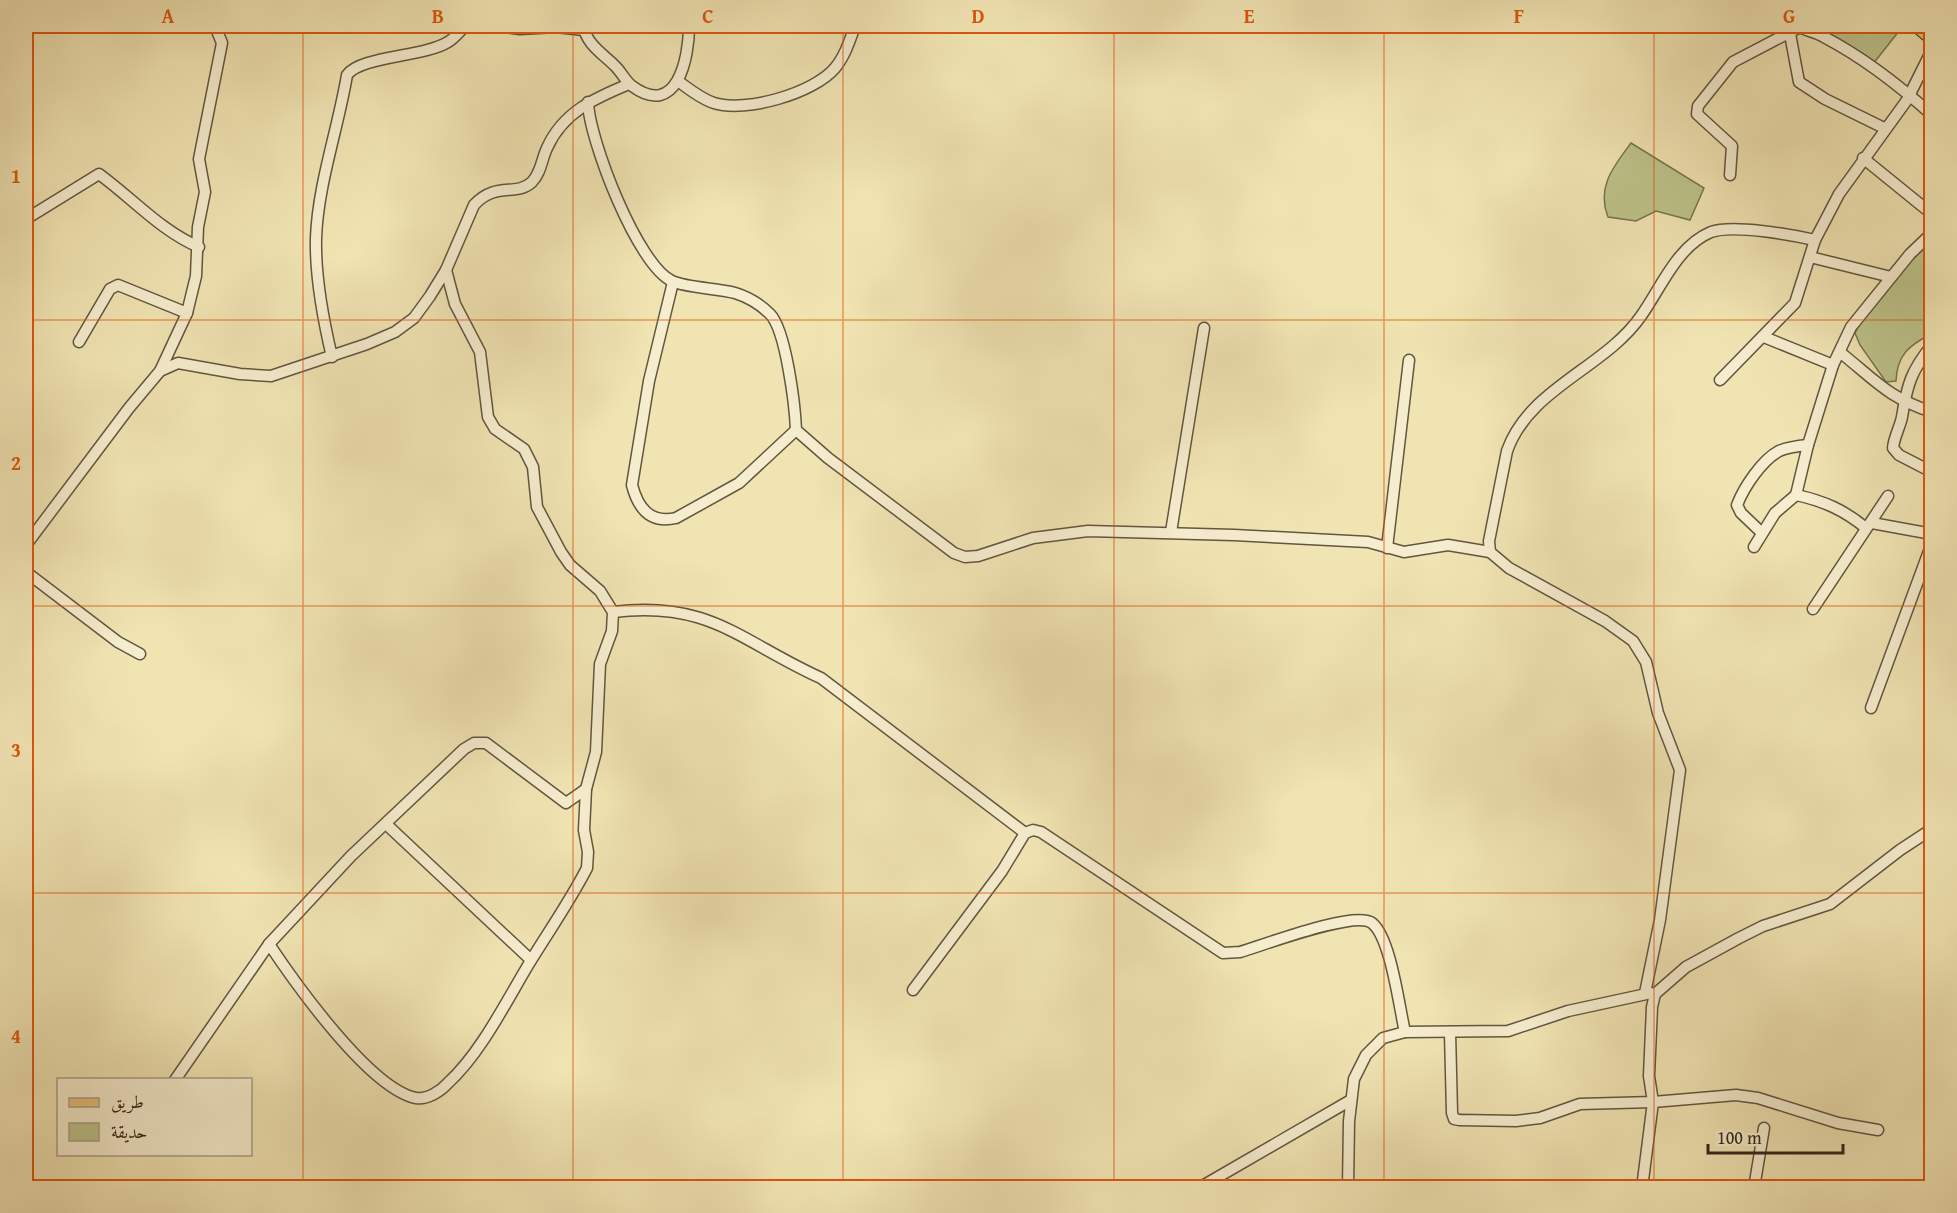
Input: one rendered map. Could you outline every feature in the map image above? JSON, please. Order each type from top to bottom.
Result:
[{"type":"main road","points":[[1918,26],[1932,39]]},
{"type":"street","points":[[26,545],[129,408],[160,371],[187,312],[196,276],[199,247],[198,227],[205,190],[199,169],[200,159],[222,43],[215,26]]},
{"type":"street","points":[[332,357],[319,279],[316,237],[347,75],[362,64],[409,56],[448,42],[465,26]]},
{"type":"street","points":[[497,26],[520,29],[584,28],[593,45],[625,76],[629,84],[642,92],[661,96],[678,81],[686,55],[689,26]]},
{"type":"street","points":[[678,81],[706,99],[727,105],[744,105],[780,98],[815,83],[830,73],[844,54],[855,26]]},
{"type":"street","points":[[1796,29],[1799,82],[1825,99],[1884,128]]},
{"type":"street","points":[[1730,175],[1732,146],[1697,114],[1698,106],[1733,62],[1796,29],[1824,36],[1909,94],[1932,115]]},
{"type":"street","points":[[1720,380],[1764,337],[1794,303],[1815,240],[1839,194],[1909,94],[1932,50]]},
{"type":"street","points":[[160,371],[178,363],[260,376],[283,373],[376,340],[405,325],[422,308],[446,270],[474,205],[493,190],[518,188],[531,183],[537,176],[551,140],[576,110],[588,102],[629,84]]},
{"type":"street","points":[[588,102],[592,132],[618,202],[660,273],[673,282],[737,294],[753,301],[772,315],[780,334],[791,382],[796,430],[828,458],[954,553],[965,557],[1060,533],[1124,531],[1368,542],[1410,552],[1448,545],[1490,552],[1509,568],[1605,621],[1633,641],[1646,662],[1658,713],[1680,770],[1650,993],[1652,1007],[1649,1077],[1653,1101],[1642,1188]]},
{"type":"street","points":[[1863,158],[1932,214]]},
{"type":"street","points":[[26,219],[99,174],[173,234],[199,247]]},
{"type":"street","points":[[1490,552],[1489,541],[1507,451],[1518,426],[1563,384],[1634,326],[1675,264],[1687,250],[1701,237],[1721,230],[1775,232],[1815,240]]},
{"type":"street","points":[[1754,547],[1775,513],[1796,495],[1808,445],[1833,365],[1857,319],[1891,277],[1932,233]]},
{"type":"street","points":[[1810,257],[1891,277]]},
{"type":"street","points":[[269,944],[316,1010],[343,1041],[383,1078],[401,1092],[418,1098],[433,1095],[449,1083],[489,1031],[587,868],[588,852],[584,830],[586,789],[596,752],[600,664],[612,631],[613,612],[600,591],[570,565],[561,552],[537,507],[532,467],[524,449],[492,426],[488,417],[480,351],[455,304],[446,270]]},
{"type":"street","points":[[673,282],[649,381],[632,485],[636,501],[644,512],[665,520],[676,518],[696,508],[739,483],[796,430]]},
{"type":"street","points":[[79,342],[110,289],[118,285],[187,312]]},
{"type":"street","points":[[1171,532],[1204,328]]},
{"type":"street","points":[[1764,337],[1833,365]]},
{"type":"street","points":[[1932,345],[1909,377],[1902,402],[1902,418],[1893,448],[1905,459],[1932,472]]},
{"type":"street","points":[[170,351],[178,363]]},
{"type":"street","points":[[1840,353],[1871,380],[1902,402],[1932,412]]},
{"type":"street","points":[[1387,548],[1409,360]]},
{"type":"street","points":[[1761,533],[1741,513],[1737,505],[1741,495],[1771,456],[1788,447],[1808,445]]},
{"type":"street","points":[[1796,495],[1825,501],[1869,525],[1932,534]]},
{"type":"street","points":[[1813,609],[1888,496]]},
{"type":"street","points":[[1871,708],[1932,543]]},
{"type":"street","points":[[26,572],[118,642],[140,654]]},
{"type":"street","points":[[613,612],[634,609],[687,613],[729,627],[794,666],[821,678],[1025,833]]},
{"type":"street","points":[[176,1078],[269,944],[335,872],[464,749],[474,743],[486,743],[566,803],[586,789]]},
{"type":"street","points":[[386,824],[531,960]]},
{"type":"street","points":[[1348,1188],[1351,1100],[1359,1066],[1374,1045],[1393,1034],[1405,1032],[1508,1031],[1568,1011],[1650,993],[1686,967],[1763,926],[1830,904],[1932,829]]},
{"type":"street","points":[[913,990],[1002,871],[1025,833],[1033,830],[1041,832],[1223,953],[1240,952],[1342,921],[1360,918],[1371,922],[1383,938],[1405,1032]]},
{"type":"street","points":[[1450,1032],[1454,1119],[1516,1121],[1540,1118],[1569,1105],[1736,1095],[1758,1098],[1838,1123],[1878,1130]]},
{"type":"street","points":[[1199,1188],[1351,1100]]},
{"type":"street","points":[[1754,1188],[1764,1128]]},
{"type":"green space","points":[[1815,26],[1903,26],[1873,64]]},
{"type":"green space","points":[[1631,143],[1704,188],[1690,220],[1656,211],[1636,221],[1608,217],[1604,196],[1606,186],[1613,169]]},
{"type":"green space","points":[[1931,239],[1931,334],[1917,342],[1902,357],[1896,381],[1886,382],[1860,345],[1855,333],[1870,307],[1889,283]]}]
